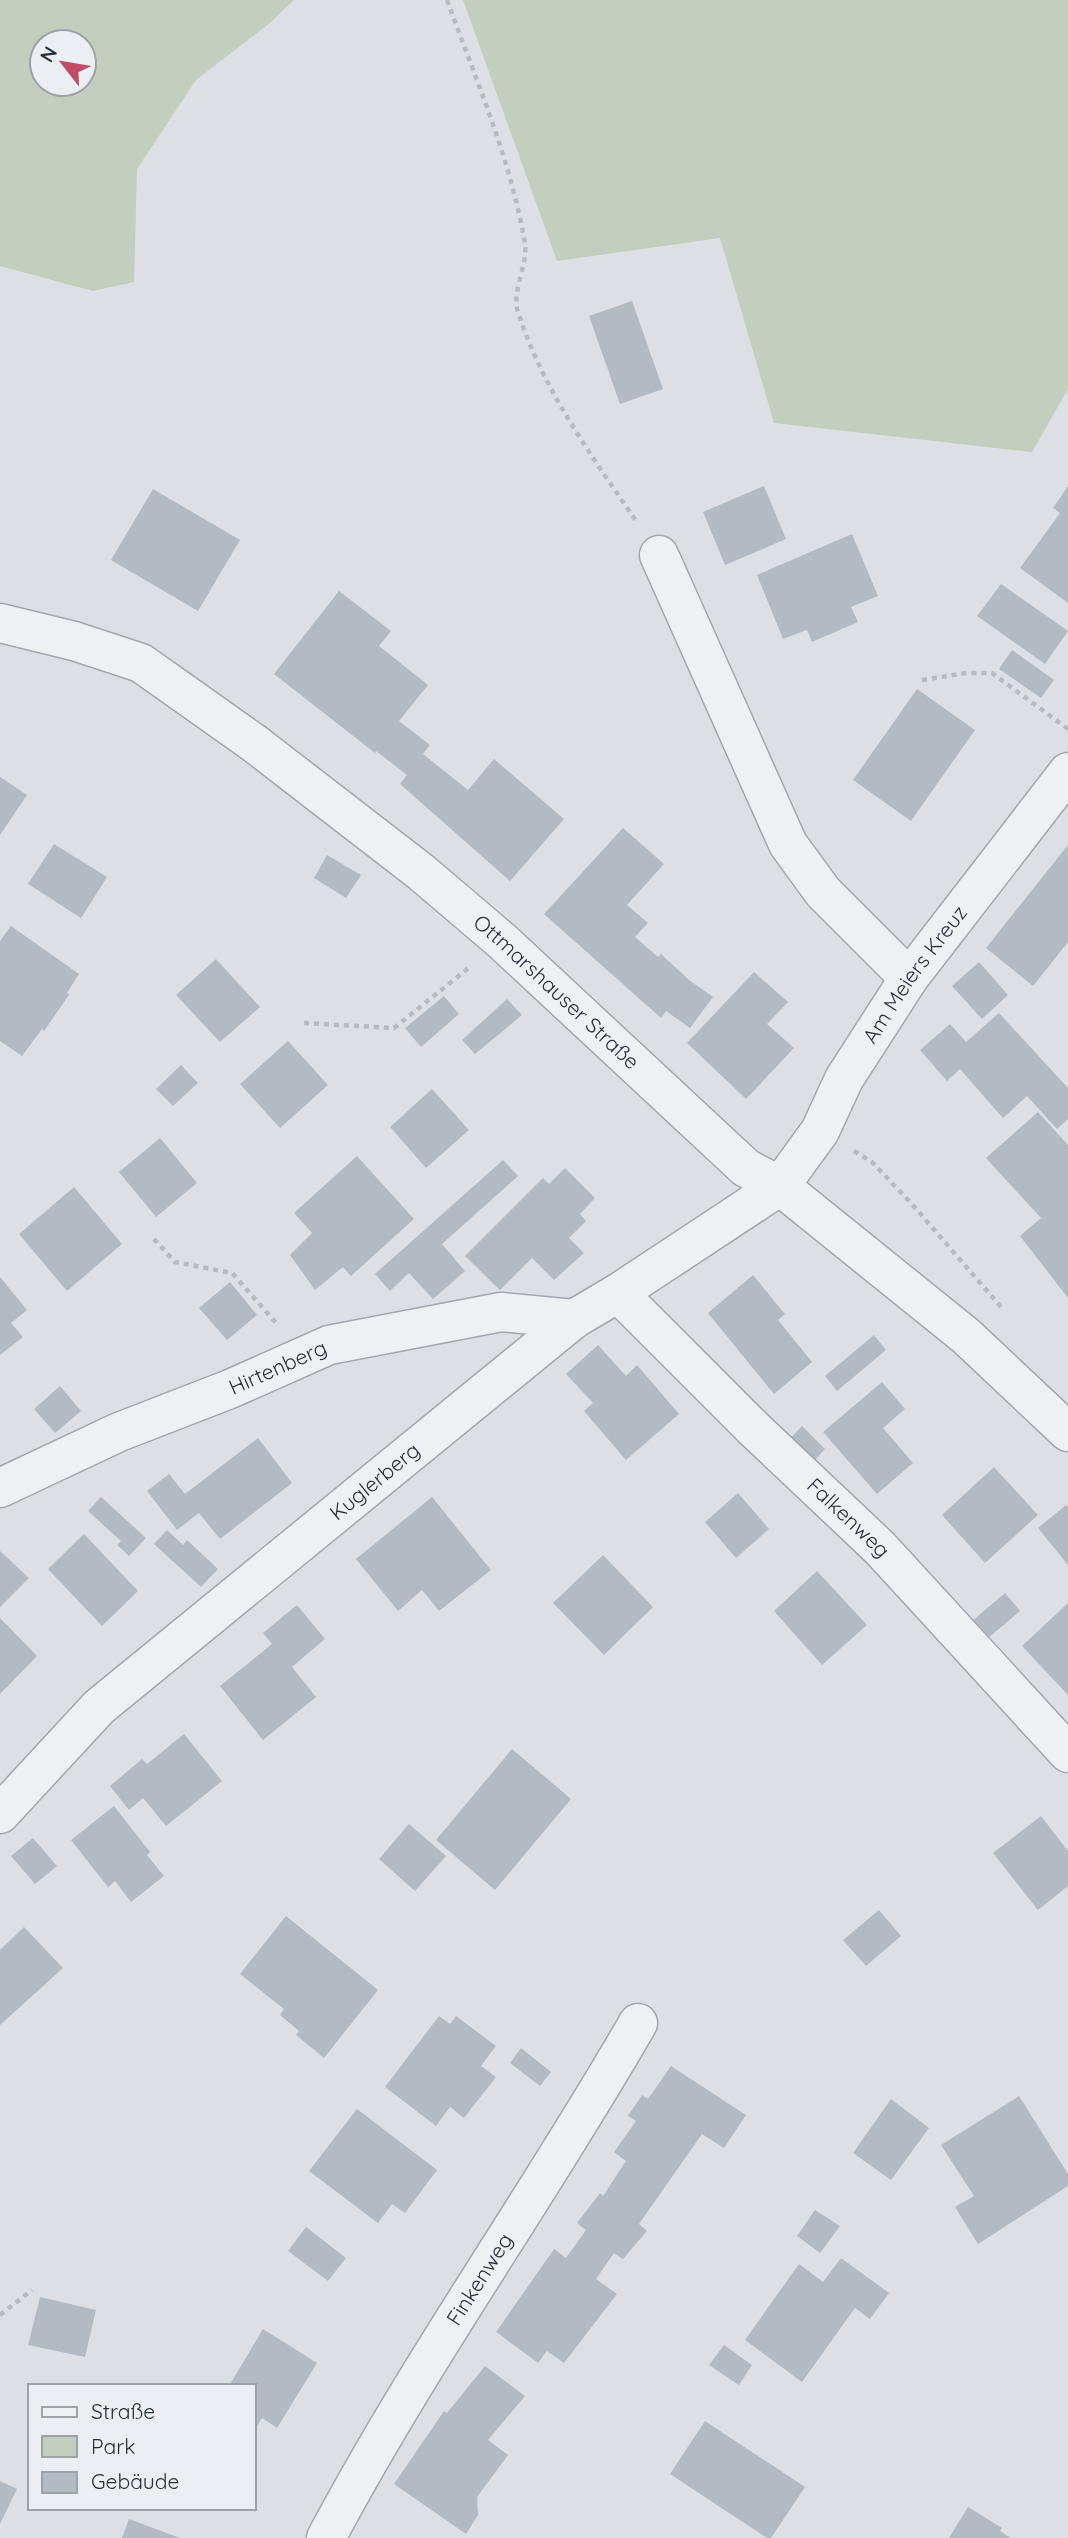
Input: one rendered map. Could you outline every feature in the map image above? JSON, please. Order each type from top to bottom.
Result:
[{"type":"street","points":[[659,555],[788,844],[823,892],[909,978]]},
{"type":"street","name":"Ottmarshauser Straße","points":[[0,623],[74,641],[141,663],[254,743],[411,864],[502,941],[746,1168],[780,1186],[966,1336],[1068,1433]]},
{"type":"street","name":"Am Meiers Kreuz","points":[[780,1186],[820,1131],[844,1079],[909,978],[1068,772]]},
{"type":"street","name":"Kuglerberg","points":[[0,1814],[99,1707],[574,1319],[780,1186]]},
{"type":"street","name":"Falkenweg","points":[[618,1293],[753,1428],[880,1548],[1068,1753]]},
{"type":"street","name":"Hirtenberg","points":[[0,1488],[119,1433],[230,1389],[329,1345],[501,1312],[574,1319]]},
{"type":"street","name":"Finkenweg","points":[[326,2538],[415,2383],[638,2023]]},
{"type":"path","points":[[447,0],[506,164],[525,247],[516,309],[542,376],[604,475],[659,555]]},
{"type":"path","points":[[922,680],[966,673],[992,673],[1068,729]]},
{"type":"path","points":[[304,1023],[394,1028],[502,941]]},
{"type":"path","points":[[820,1131],[872,1162],[1003,1310]]},
{"type":"path","points":[[154,1239],[176,1262],[232,1273],[304,1355]]},
{"type":"path","points":[[0,2315],[32,2290]]},
{"type":"green space","points":[[0,0],[294,0],[270,23],[196,80],[137,169],[134,282],[93,291],[0,266]]},
{"type":"green space","points":[[463,0],[1068,0],[1068,389],[1032,452],[774,423],[720,238],[557,261]]},
{"type":"building","points":[[632,301],[663,389],[620,404],[589,316]]},
{"type":"building","points":[[764,486],[786,539],[725,565],[703,512]]},
{"type":"building","points":[[1068,486],[1068,603],[1020,568],[1060,513],[1053,508]]},
{"type":"building","points":[[153,489],[240,540],[198,611],[111,560]]},
{"type":"building","points":[[852,534],[878,596],[851,607],[858,622],[812,642],[807,630],[783,639],[757,575]]},
{"type":"building","points":[[1001,584],[1068,631],[1045,664],[977,616]]},
{"type":"building","points":[[339,591],[391,631],[379,646],[428,685],[399,721],[430,745],[423,754],[468,790],[494,759],[564,819],[510,881],[400,784],[407,775],[274,674]]},
{"type":"building","points":[[1012,650],[1054,680],[1041,698],[999,669]]},
{"type":"building","points":[[917,689],[975,730],[911,821],[853,780]]},
{"type":"building","points":[[0,777],[27,795],[0,835]]},
{"type":"building","points":[[623,828],[664,864],[627,905],[648,923],[635,937],[658,957],[661,954],[689,980],[713,997],[690,1028],[666,1011],[661,1018],[544,914]]},
{"type":"building","points":[[54,844],[107,877],[81,918],[28,884]]},
{"type":"building","points":[[1068,845],[1068,942],[1033,986],[986,948]]},
{"type":"building","points":[[327,855],[361,875],[346,898],[314,878]]},
{"type":"building","points":[[11,926],[79,974],[67,993],[69,995],[44,1031],[42,1029],[22,1056],[0,1041],[0,941]]},
{"type":"building","points":[[216,959],[260,1007],[220,1042],[176,995]]},
{"type":"building","points":[[979,962],[1008,995],[982,1019],[952,986]]},
{"type":"building","points":[[754,972],[788,1002],[767,1024],[794,1048],[746,1099],[687,1043]]},
{"type":"building","points":[[444,996],[459,1014],[421,1047],[405,1028]]},
{"type":"building","points":[[507,999],[522,1015],[475,1054],[462,1040]]},
{"type":"building","points":[[999,1013],[1068,1088],[1068,1119],[1057,1129],[1027,1096],[1003,1118],[960,1069],[947,1081],[920,1050],[950,1024],[966,1042]]},
{"type":"building","points":[[288,1041],[328,1085],[280,1128],[240,1084]]},
{"type":"building","points":[[181,1065],[198,1083],[173,1106],[156,1089]]},
{"type":"building","points":[[432,1089],[469,1130],[426,1168],[390,1127]]},
{"type":"building","points":[[1038,1112],[1068,1145],[1068,1298],[1020,1236],[1041,1218],[986,1158]]},
{"type":"building","points":[[160,1138],[197,1183],[156,1217],[119,1172]]},
{"type":"building","points":[[357,1156],[414,1219],[351,1276],[343,1267],[315,1290],[290,1255],[312,1233],[294,1213]]},
{"type":"building","points":[[503,1160],[518,1176],[442,1244],[465,1271],[433,1299],[409,1273],[390,1291],[375,1274]]},
{"type":"building","points":[[565,1168],[595,1198],[580,1214],[586,1221],[569,1238],[584,1253],[554,1280],[532,1258],[500,1290],[465,1256],[543,1178],[549,1184]]},
{"type":"building","points":[[74,1187],[122,1244],[67,1291],[19,1234]]},
{"type":"building","points":[[753,1275],[785,1314],[778,1320],[812,1362],[774,1394],[708,1313]]},
{"type":"building","points":[[0,1277],[27,1310],[11,1323],[23,1337],[0,1355]]},
{"type":"building","points":[[230,1282],[257,1315],[227,1340],[199,1308]]},
{"type":"building","points":[[874,1335],[886,1350],[837,1391],[825,1376]]},
{"type":"building","points":[[598,1345],[626,1376],[637,1365],[679,1414],[626,1460],[584,1411],[593,1403],[566,1374]]},
{"type":"building","points":[[882,1382],[905,1409],[883,1428],[913,1463],[877,1494],[823,1432]]},
{"type":"building","points":[[60,1386],[81,1411],[55,1433],[34,1409]]},
{"type":"building","points":[[802,1426],[825,1449],[812,1463],[788,1441]]},
{"type":"building","points":[[258,1438],[292,1483],[220,1539],[199,1513],[177,1530],[147,1491],[169,1474],[185,1494]]},
{"type":"building","points":[[994,1467],[1038,1515],[985,1563],[942,1515]]},
{"type":"building","points":[[738,1493],[769,1529],[736,1558],[705,1522]]},
{"type":"building","points":[[101,1497],[146,1538],[129,1556],[117,1545],[121,1541],[88,1511]]},
{"type":"building","points":[[432,1497],[491,1570],[439,1611],[422,1590],[398,1611],[356,1559]]},
{"type":"building","points":[[1066,1505],[1068,1507],[1068,1565],[1038,1528]]},
{"type":"building","points":[[167,1530],[183,1545],[187,1540],[218,1569],[201,1587],[154,1544]]},
{"type":"building","points":[[84,1534],[138,1591],[102,1626],[48,1569]]},
{"type":"building","points":[[0,1551],[29,1578],[0,1607]]},
{"type":"building","points":[[603,1555],[653,1607],[604,1655],[553,1603]]},
{"type":"building","points":[[817,1571],[867,1625],[822,1665],[774,1611]]},
{"type":"building","points":[[1005,1593],[1020,1611],[987,1639],[972,1621]]},
{"type":"building","points":[[1068,1603],[1068,1695],[1022,1646]]},
{"type":"building","points":[[297,1605],[325,1639],[292,1667],[316,1697],[263,1740],[220,1686],[272,1644],[263,1633]]},
{"type":"building","points":[[0,1618],[37,1656],[0,1694]]},
{"type":"building","points":[[184,1734],[222,1781],[166,1826],[143,1798],[129,1810],[110,1786],[142,1759],[147,1764]]},
{"type":"building","points":[[512,1749],[571,1799],[495,1890],[436,1840]]},
{"type":"building","points":[[114,1806],[150,1852],[147,1855],[164,1876],[131,1902],[115,1881],[108,1887],[71,1840]]},
{"type":"building","points":[[1041,1816],[1068,1851],[1068,1886],[1038,1910],[993,1853]]},
{"type":"building","points":[[409,1824],[446,1856],[415,1891],[379,1859]]},
{"type":"building","points":[[33,1838],[57,1866],[35,1884],[11,1856]]},
{"type":"building","points":[[879,1910],[901,1936],[866,1966],[843,1940]]},
{"type":"building","points":[[286,1916],[378,1990],[324,2058],[296,2035],[299,2031],[280,2015],[284,2009],[240,1974]]},
{"type":"building","points":[[24,1927],[63,1968],[0,2025],[0,1950]]},
{"type":"building","points":[[439,2016],[450,2024],[456,2016],[496,2046],[481,2066],[496,2077],[464,2118],[450,2107],[436,2126],[385,2087]]},
{"type":"building","points":[[521,2048],[551,2072],[540,2086],[510,2063]]},
{"type":"building","points":[[671,2066],[746,2115],[724,2148],[702,2134],[639,2224],[647,2231],[623,2259],[614,2253],[596,2279],[617,2294],[564,2363],[547,2351],[538,2363],[496,2332],[554,2249],[566,2258],[586,2230],[577,2223],[600,2193],[603,2196],[626,2161],[614,2152],[636,2121],[628,2116],[642,2095],[648,2099]]},
{"type":"building","points":[[1019,2096],[1068,2174],[1068,2186],[978,2244],[955,2207],[974,2196],[941,2145]]},
{"type":"building","points":[[891,2099],[929,2128],[891,2180],[853,2153]]},
{"type":"building","points":[[357,2109],[437,2170],[405,2213],[392,2204],[378,2223],[309,2171]]},
{"type":"building","points":[[815,2210],[840,2226],[820,2253],[797,2236]]},
{"type":"building","points":[[306,2227],[346,2258],[328,2281],[288,2251]]},
{"type":"building","points":[[841,2258],[889,2293],[870,2319],[855,2308],[802,2382],[745,2340],[799,2264],[823,2282]]},
{"type":"building","points":[[40,2297],[96,2310],[85,2357],[28,2345]]},
{"type":"building","points":[[263,2329],[317,2363],[277,2428],[262,2418],[256,2428],[256,2384],[230,2384]]},
{"type":"building","points":[[724,2345],[752,2365],[739,2385],[709,2365]]},
{"type":"building","points":[[485,2366],[525,2396],[488,2440],[508,2455],[477,2497],[478,2515],[466,2534],[394,2484],[444,2411],[447,2413]]},
{"type":"building","points":[[705,2421],[805,2487],[771,2538],[767,2538],[670,2474]]},
{"type":"building","points":[[0,2481],[17,2489],[0,2524]]},
{"type":"building","points":[[968,2507],[1002,2528],[1000,2531],[1011,2538],[949,2538]]},
{"type":"building","points":[[129,2519],[180,2538],[122,2538]]}]
